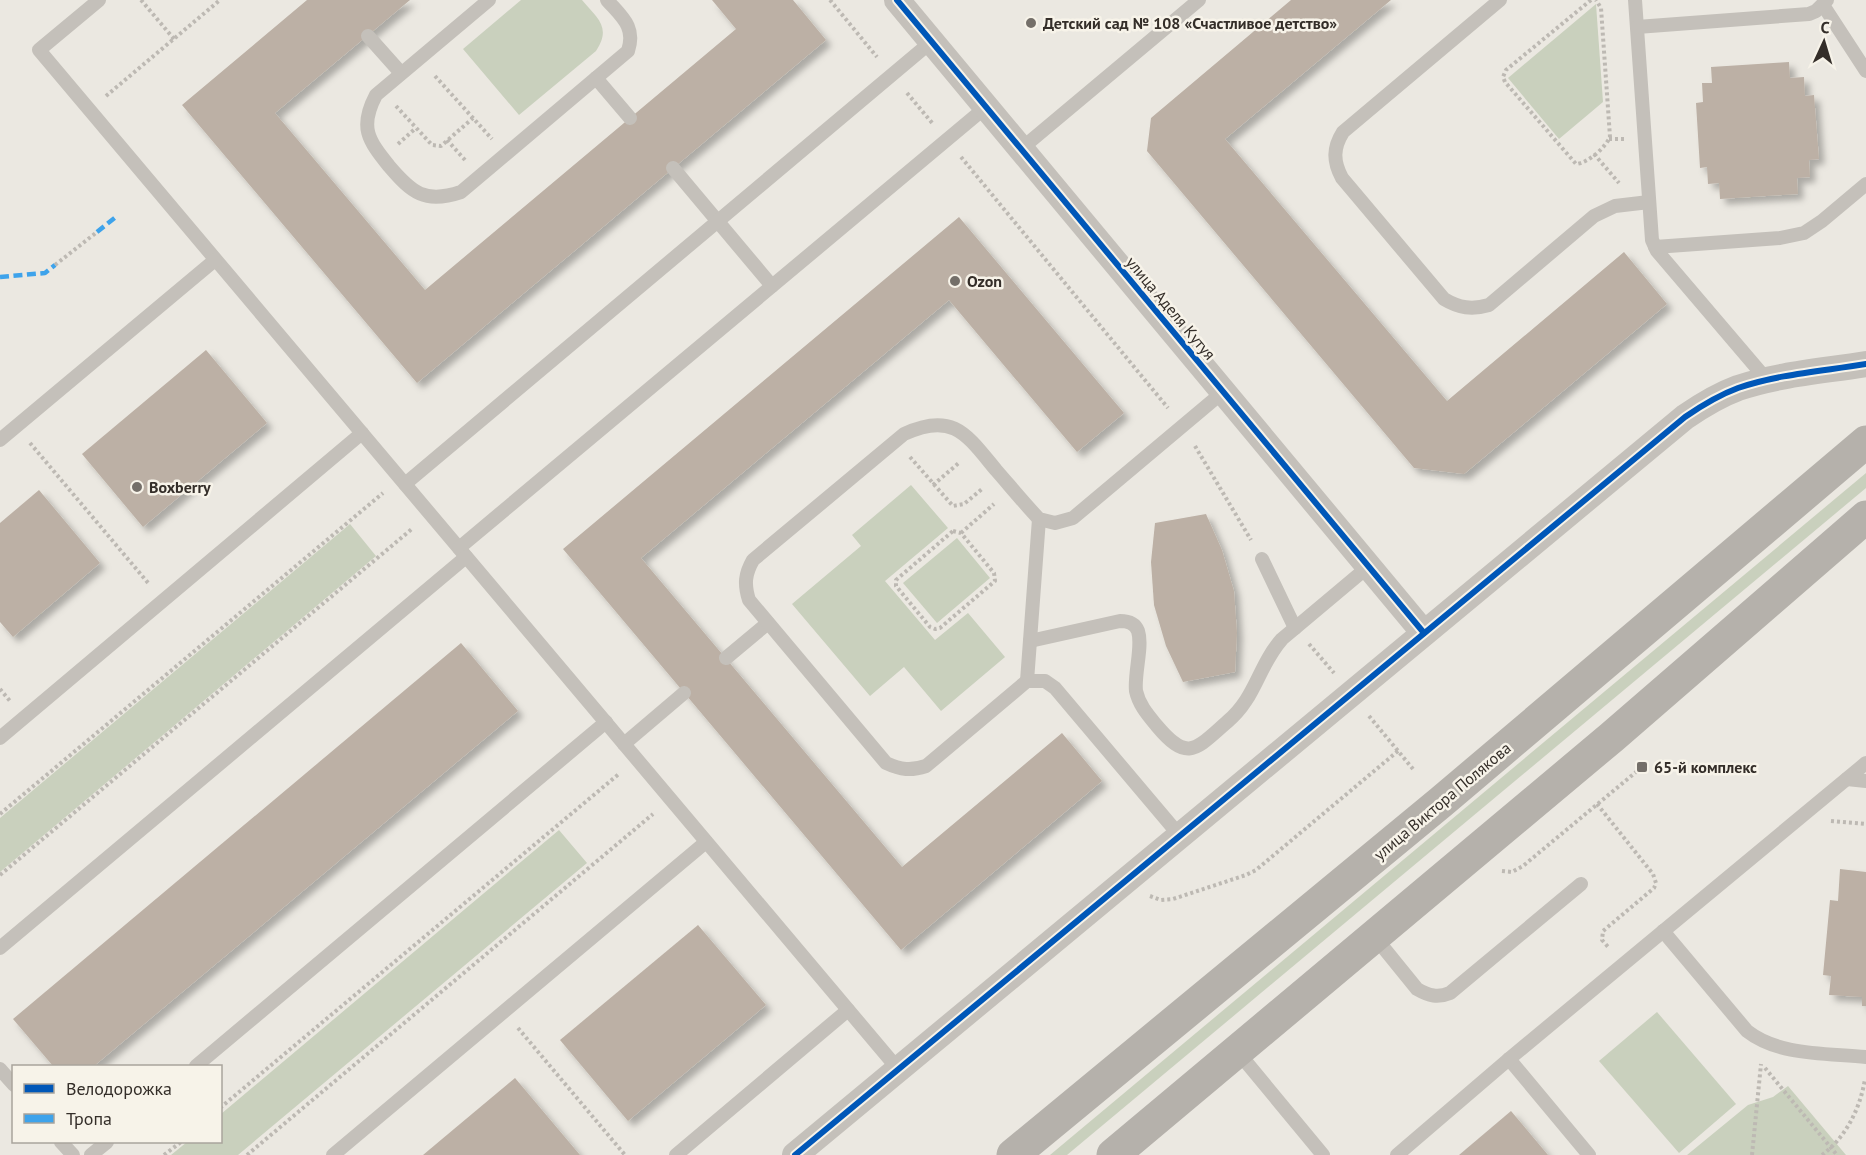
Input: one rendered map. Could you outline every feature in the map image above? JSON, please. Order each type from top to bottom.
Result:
[{"type":"main road","name":"улица Виктора Полякова","points":[[1013,1155],[1441,802],[1866,442]]},
{"type":"main road","points":[[1113,1155],[1612,737],[1866,517]]},
{"type":"street","name":"улица Аделя Кутуя","points":[[897,0],[1424,633]]},
{"type":"street","points":[[795,1155],[1685,417],[1730,392],[1767,380],[1866,364]]},
{"type":"lane","points":[[99,0],[39,50],[898,1069]]},
{"type":"lane","points":[[489,0],[381,90],[376,95],[368,114],[369,136],[372,145],[406,186],[421,195],[446,197],[461,192],[628,51],[631,34],[627,24],[608,0]]},
{"type":"lane","points":[[1021,149],[1199,0]]},
{"type":"lane","points":[[1500,0],[1343,132],[1337,142],[1335,158],[1342,178],[1444,299],[1464,308],[1489,305],[1594,216],[1615,206],[1642,202]]},
{"type":"lane","points":[[1635,0],[1642,202],[1655,247],[1767,380]]},
{"type":"lane","points":[[1637,27],[1809,14],[1825,3],[1866,71]]},
{"type":"lane","points":[[368,36],[401,73]]},
{"type":"lane","points":[[402,481],[931,42]]},
{"type":"lane","points":[[596,78],[630,118]]},
{"type":"lane","points":[[0,948],[772,286],[986,107]]},
{"type":"lane","points":[[673,168],[772,286]]},
{"type":"lane","points":[[1655,247],[1780,238],[1804,233],[1866,184]]},
{"type":"lane","points":[[0,441],[216,260]]},
{"type":"lane","points":[[1180,836],[1055,688],[1045,681],[1027,681],[926,766],[904,770],[886,763],[749,600],[745,588],[753,560],[896,440],[916,428],[943,425],[967,435],[1039,519],[1055,523],[1073,518],[1223,392]]},
{"type":"lane","points":[[0,738],[362,433]]},
{"type":"lane","points":[[1027,681],[1039,519]]},
{"type":"lane","points":[[1262,559],[1295,628]]},
{"type":"lane","points":[[1030,641],[1128,621],[1134,625],[1139,636],[1136,681],[1138,699],[1144,711],[1171,743],[1185,748],[1198,747],[1242,708],[1251,695],[1271,652],[1295,628],[1369,566]]},
{"type":"lane","points":[[726,658],[768,623]]},
{"type":"lane","points":[[624,744],[684,693]]},
{"type":"lane","points":[[197,1065],[606,722]]},
{"type":"lane","points":[[1397,1155],[1509,1059],[1866,763]]},
{"type":"lane","points":[[1847,779],[1866,781]]},
{"type":"lane","points":[[333,1155],[706,842]]},
{"type":"lane","points":[[1374,936],[1417,989],[1425,994],[1442,996],[1450,993],[1581,884]]},
{"type":"lane","points":[[1663,931],[1747,1031],[1763,1042],[1782,1049],[1866,1057]]},
{"type":"lane","points":[[676,1155],[848,1010]]},
{"type":"lane","points":[[1237,1051],[1323,1155]]},
{"type":"lane","points":[[1509,1059],[1589,1155]]},
{"type":"lane","points":[[0,1069],[12,1083]]},
{"type":"lane","points":[[62,1143],[73,1155]]},
{"type":"lane","points":[[91,1155],[106,1143]]},
{"type":"path","points":[[141,0],[174,39]]},
{"type":"path","points":[[89,110],[220,0]]},
{"type":"path","points":[[830,0],[1182,425],[1262,559]]},
{"type":"path","points":[[1594,0],[1601,8],[1611,137],[1584,163],[1576,164],[1503,77],[1506,70],[1594,0]]},
{"type":"path","points":[[419,58],[505,154]]},
{"type":"path","points":[[381,90],[432,145],[441,146],[473,118]]},
{"type":"path","points":[[1594,154],[1642,202]]},
{"type":"path","points":[[55,265],[97,232]]},
{"type":"path","points":[[16,427],[163,600]]},
{"type":"path","points":[[896,440],[950,504],[957,507],[964,504],[1000,474]]},
{"type":"path","points":[[933,485],[978,448]]},
{"type":"path","points":[[0,814],[402,481]]},
{"type":"path","points":[[961,532],[994,573],[995,581],[940,628],[932,628],[896,586],[896,580],[950,532],[961,532],[1012,489]]},
{"type":"path","points":[[0,874],[430,513]]},
{"type":"path","points":[[1295,628],[1330,669]]},
{"type":"path","points":[[1132,875],[1150,896],[1161,900],[1173,899],[1246,875],[1256,870],[1398,751],[1413,769]]},
{"type":"path","points":[[222,1106],[636,759]]},
{"type":"path","points":[[1523,866],[1642,767]]},
{"type":"path","points":[[247,1155],[671,800]]},
{"type":"path","points":[[1597,804],[1655,879],[1654,888],[1602,934],[1602,940],[1623,964]]},
{"type":"path","points":[[504,1012],[625,1155]]},
{"type":"path","points":[[1752,1155],[1761,1063],[1837,1155]]},
{"type":"path","points":[[1822,1155],[1832,1148],[1855,1115],[1864,1088],[1866,1069]]},
{"type":"path","points":[[165,1155],[180,1143]]},
{"type":"green space","points":[[521,0],[582,0],[601,23],[603,35],[596,51],[519,115],[463,49]]},
{"type":"green space","points":[[1596,4],[1603,102],[1559,139],[1508,78]]},
{"type":"green space","points":[[1866,473],[1866,488],[1067,1155],[1050,1155]]},
{"type":"green space","points":[[911,485],[948,528],[885,581],[935,640],[968,613],[1005,657],[941,711],[904,667],[870,696],[792,604],[861,546],[852,535]]},
{"type":"green space","points":[[350,524],[376,556],[0,872],[0,818]]},
{"type":"green space","points":[[957,538],[990,578],[937,623],[903,583]]},
{"type":"green space","points":[[559,830],[587,863],[238,1155],[171,1155],[186,1143],[222,1143],[222,1113]]},
{"type":"green space","points":[[1657,1012],[1736,1104],[1679,1153],[1599,1061]]},
{"type":"green space","points":[[1788,1086],[1846,1155],[1687,1155],[1748,1105],[1773,1097]]},
{"type":"building","points":[[307,0],[410,0],[275,113],[425,290],[736,29],[712,0],[793,0],[826,40],[417,383],[182,105]]},
{"type":"building","points":[[1291,0],[1391,0],[1225,139],[1447,401],[1624,252],[1667,304],[1464,474],[1414,468],[1147,151],[1151,118]]},
{"type":"building","points":[[1789,62],[1790,78],[1804,77],[1805,96],[1814,95],[1819,159],[1809,160],[1810,177],[1797,178],[1798,194],[1720,199],[1719,183],[1708,184],[1707,167],[1700,168],[1696,103],[1703,102],[1702,83],[1712,83],[1711,67]]},
{"type":"building","points":[[959,217],[1124,413],[1077,452],[949,300],[641,558],[902,867],[1062,733],[1102,781],[901,950],[563,549]]},
{"type":"building","points":[[206,350],[267,423],[143,527],[82,454]]},
{"type":"building","points":[[39,490],[100,563],[13,637],[0,622],[0,523]]},
{"type":"building","points":[[1206,514],[1222,550],[1234,591],[1237,633],[1235,672],[1183,682],[1166,646],[1154,605],[1151,562],[1155,523]]},
{"type":"building","points":[[461,643],[518,711],[95,1065],[52,1065],[13,1019]]},
{"type":"building","points":[[1840,869],[1866,872],[1866,1006],[1862,1006],[1862,997],[1829,995],[1831,976],[1823,975],[1830,900],[1838,901]]},
{"type":"building","points":[[698,925],[766,1005],[628,1121],[560,1040]]},
{"type":"building","points":[[515,1078],[580,1155],[423,1155],[454,1129]]},
{"type":"building","points":[[1511,1111],[1548,1155],[1459,1155]]},
{"type":"marked path","points":[[97,232],[117,216]]},
{"type":"marked path","points":[[0,277],[45,273],[55,265]]},
{"type":"cycle path","points":[[897,0],[1424,633]]},
{"type":"cycle path","points":[[795,1155],[1685,417],[1724,394],[1754,383],[1866,364]]},
{"type":"place","name":"Детский сад № 108 «Счастливое детство»","points":[[1031,23]]},
{"type":"place","name":"Ozon","points":[[955,281]]},
{"type":"place","name":"Boxberry","points":[[137,487]]},
{"type":"place","name":"65-й комплекс","points":[[1642,767]]}]
